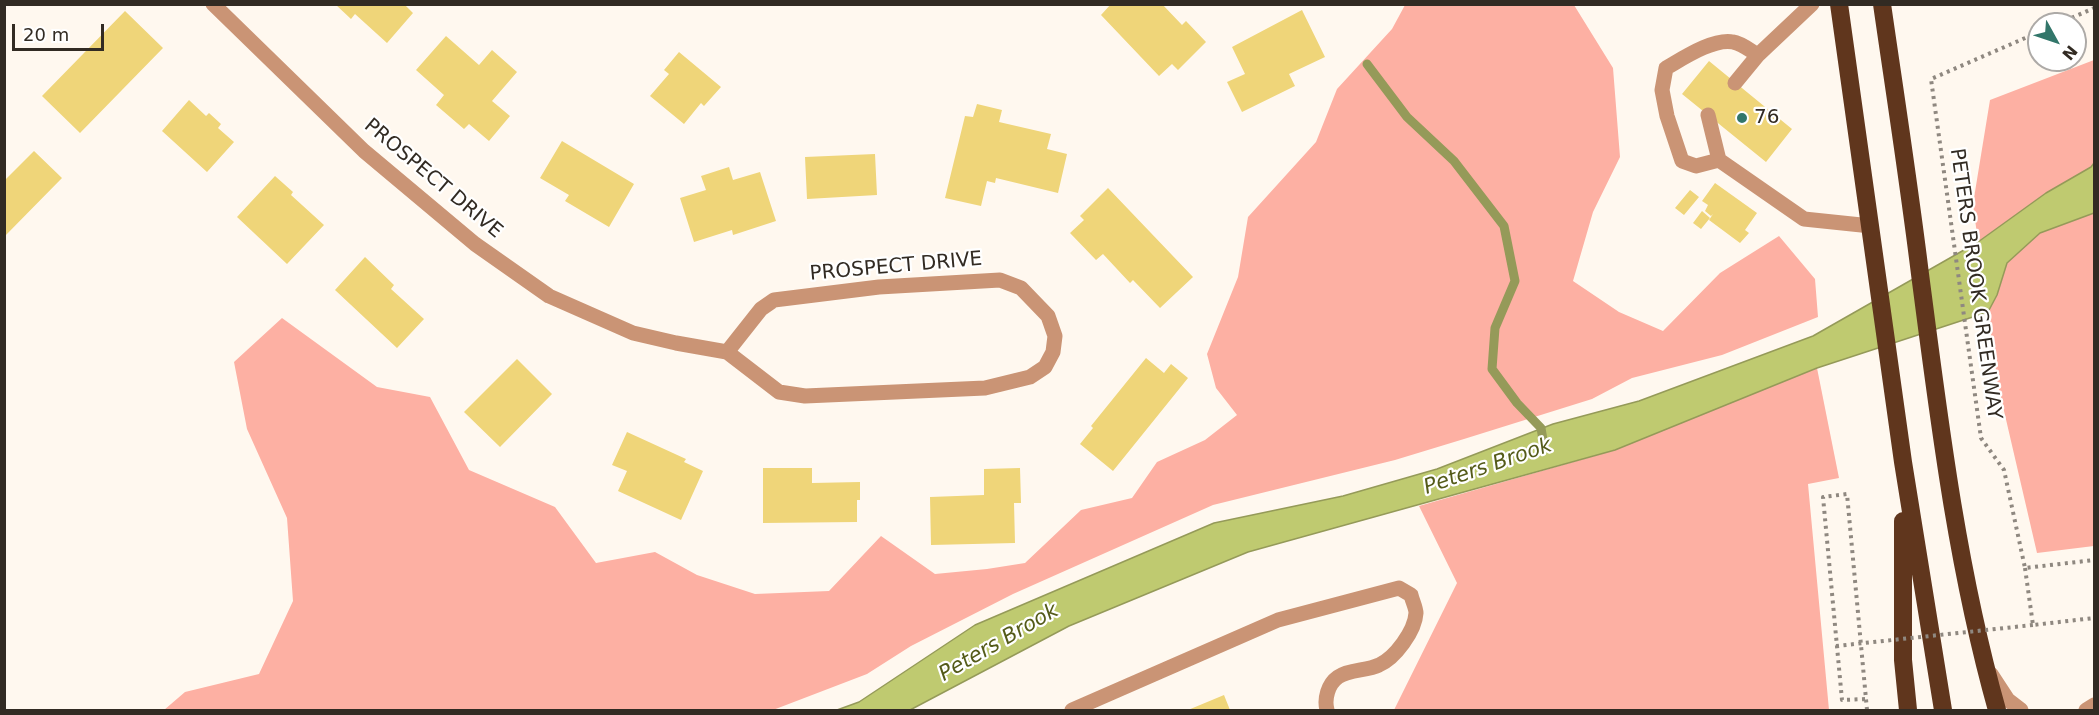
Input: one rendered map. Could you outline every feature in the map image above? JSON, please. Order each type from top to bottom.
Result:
[{"type":"highway","points":[[1839,4],[1903,462],[1943,711]]},
{"type":"highway","points":[[1882,4],[1912,206],[1943,448],[1984,664],[1996,711]]},
{"type":"highway","points":[[1903,462],[1903,660],[1908,711]]},
{"type":"street","name":"PROSPECT DRIVE","points":[[213,4],[364,151],[475,244],[549,296],[633,333],[676,344],[727,352],[779,392],[796,394],[985,388],[1030,377],[1045,367],[1053,352],[1055,336],[1048,316],[1021,288],[1000,280],[879,287],[774,300],[761,309],[727,352]]},
{"type":"street","points":[[1735,83],[1758,56],[1812,4]]},
{"type":"street","points":[[1719,160],[1696,166],[1682,161],[1667,116],[1662,90],[1666,68],[1696,51],[1716,44],[1733,42],[1758,56]]},
{"type":"street","points":[[1708,115],[1719,160],[1804,219],[1871,226]]},
{"type":"street","points":[[1072,711],[1278,620],[1399,588],[1411,595],[1416,613],[1408,634],[1396,653],[1379,665],[1339,676],[1330,687],[1325,701],[1327,711]]},
{"type":"street","points":[[1984,664],[2008,700],[2021,711]]},
{"type":"street","points":[[2086,711],[2094,705]]},
{"type":"path","name":"PETERS BROOK GREENWAY","points":[[2027,37],[1931,79],[1981,438],[2004,470],[2025,568],[2033,625]]},
{"type":"path","points":[[1865,699],[1842,700],[1823,497],[1847,494],[1867,711]]},
{"type":"path","points":[[2025,568],[2094,560]]},
{"type":"path","points":[[1836,646],[2094,618]]},
{"type":"shaded area","points":[[1405,5],[1574,5],[1613,68],[1620,157],[1593,212],[1573,281],[1619,312],[1663,331],[1720,273],[1779,236],[1815,279],[1818,317],[1722,355],[1632,378],[1592,399],[1464,439],[1395,460],[1213,505],[1013,594],[911,646],[867,674],[773,710],[164,710],[185,692],[259,674],[293,601],[287,518],[247,429],[234,362],[282,318],[377,387],[430,397],[469,470],[555,507],[596,563],[655,552],[697,575],[755,594],[829,591],[881,536],[935,574],[1025,563],[1081,510],[1132,498],[1157,462],[1205,440],[1237,415],[1216,388],[1207,354],[1238,277],[1248,217],[1316,142],[1337,89],[1392,29]]},
{"type":"shaded area","points":[[2094,60],[2094,163],[2091,167],[2046,193],[1978,242],[1973,204],[1990,100],[2063,72],[2087,72],[2087,63]]},
{"type":"shaded area","points":[[2094,213],[2094,546],[2037,553],[1998,385],[1988,312],[1997,295],[2007,263],[2040,233]]},
{"type":"shaded area","points":[[1817,368],[1839,478],[1808,484],[1829,710],[1394,710],[1457,583],[1419,506],[1615,450]]},
{"type":"water","name":"Peters Brook","points":[[2094,163],[2094,213],[2040,233],[2007,263],[1997,295],[1988,312],[1817,368],[1615,450],[1248,552],[1069,626],[910,710],[837,710],[859,702],[975,625],[1214,523],[1343,496],[1437,469],[1553,424],[1639,401],[1813,336],[1978,242],[2046,193],[2091,167]]},
{"type":"building","points":[[335,4],[404,4],[413,13],[387,43],[355,14],[351,19]]},
{"type":"building","points":[[1111,4],[1162,4],[1182,25],[1186,21],[1206,42],[1178,70],[1172,64],[1159,76],[1101,15]]},
{"type":"building","points":[[1302,10],[1325,57],[1289,74],[1295,86],[1242,112],[1227,82],[1245,74],[1232,47]]},
{"type":"building","points":[[125,11],[163,48],[80,133],[42,96]]},
{"type":"building","points":[[446,36],[479,65],[492,50],[517,72],[492,101],[510,116],[489,141],[469,124],[464,129],[436,105],[444,95],[416,70]]},
{"type":"building","points":[[679,52],[721,87],[704,106],[701,103],[684,124],[650,96],[669,74],[664,70]]},
{"type":"building","points":[[1709,61],[1792,129],[1766,162],[1682,94]]},
{"type":"building","points":[[189,100],[206,116],[209,113],[221,124],[218,128],[234,142],[207,172],[162,131]]},
{"type":"building","points":[[977,104],[1002,110],[999,122],[1051,134],[1047,149],[1067,154],[1058,193],[996,178],[995,183],[987,181],[981,206],[945,198],[965,116],[973,117]]},
{"type":"building","points":[[562,141],[634,184],[609,227],[565,201],[569,195],[540,178]]},
{"type":"building","points":[[34,151],[62,178],[4,237],[4,181]]},
{"type":"building","points":[[875,154],[877,195],[807,199],[805,157]]},
{"type":"building","points":[[729,167],[733,180],[760,172],[776,221],[733,235],[732,230],[694,242],[680,198],[706,190],[701,176]]},
{"type":"building","points":[[275,176],[293,192],[291,195],[324,225],[287,264],[237,217]]},
{"type":"building","points":[[1715,183],[1757,213],[1745,230],[1749,233],[1740,243],[1709,220],[1713,214],[1711,216],[1705,211],[1708,205],[1702,201]]},
{"type":"building","points":[[1108,188],[1193,277],[1160,308],[1133,280],[1130,283],[1103,254],[1096,260],[1070,233],[1084,220],[1080,216]]},
{"type":"building","points":[[1690,190],[1699,197],[1684,215],[1675,208]]},
{"type":"building","points":[[1702,211],[1710,218],[1701,229],[1693,223]]},
{"type":"building","points":[[365,257],[394,285],[391,289],[424,319],[397,348],[335,290]]},
{"type":"building","points":[[1146,358],[1164,373],[1171,364],[1188,378],[1113,471],[1080,444],[1093,428],[1091,426]]},
{"type":"building","points":[[517,359],[552,394],[500,447],[464,412]]},
{"type":"building","points":[[627,432],[686,459],[684,462],[703,471],[681,520],[618,491],[627,471],[612,465]]},
{"type":"building","points":[[763,468],[812,468],[812,483],[860,482],[857,522],[763,523]]},
{"type":"building","points":[[1020,468],[1021,503],[1014,503],[1015,543],[931,545],[930,497],[984,495],[984,469]]},
{"type":"building","points":[[1224,695],[1230,710],[1188,710]]},
{"type":"waterway","name":"Peters Brook","points":[[1367,64],[1407,117],[1454,161],[1504,226],[1515,281],[1495,328],[1492,369],[1517,403],[1541,428],[1543,440]]},
{"type":"place","name":"76","points":[[1742,118]]}]
